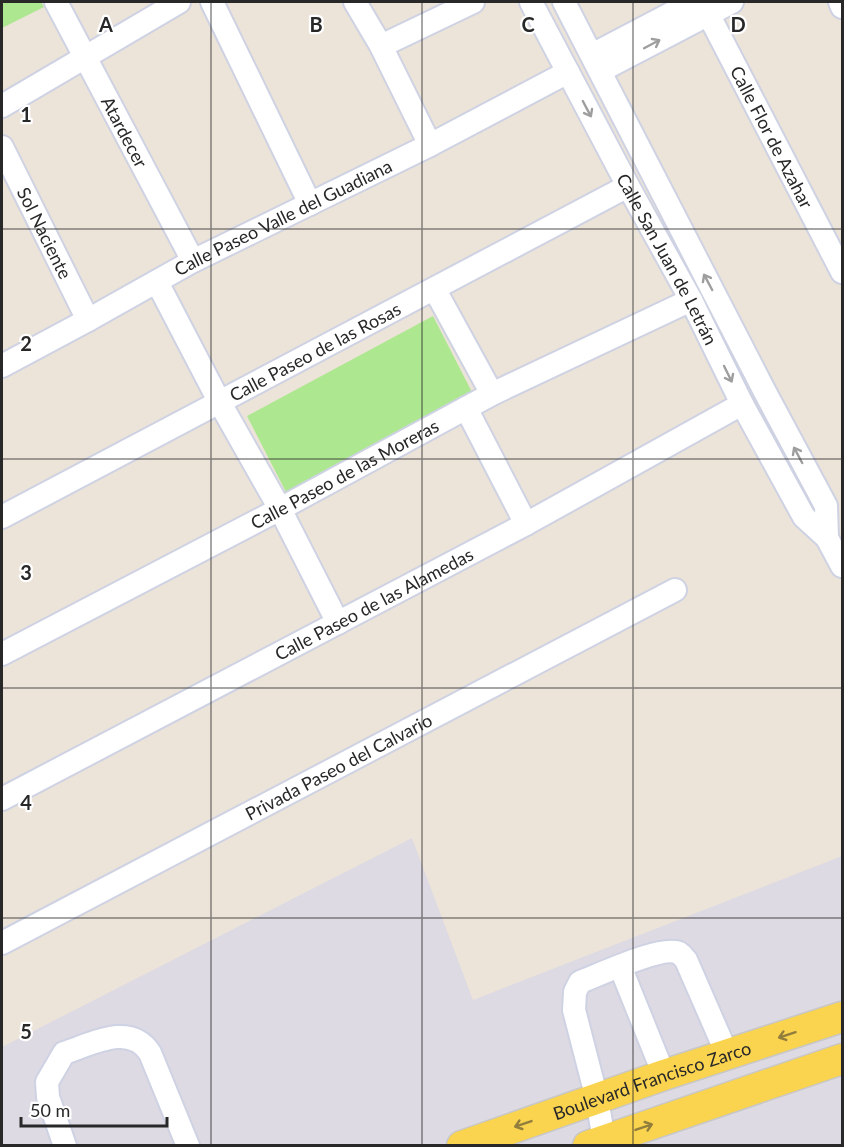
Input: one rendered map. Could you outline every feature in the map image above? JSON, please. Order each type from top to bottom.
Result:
[{"type":"main road","name":"Boulevard Francisco Zarco","points":[[462,1146],[664,1075],[843,1017]]},
{"type":"main road","points":[[599,1144],[843,1059]]},
{"type":"street","name":"Atardecer","points":[[56,2],[83,57],[193,261]]},
{"type":"street","points":[[2,106],[179,2]]},
{"type":"street","points":[[212,2],[310,204]]},
{"type":"street","points":[[355,2],[381,46],[430,145]]},
{"type":"street","points":[[381,46],[473,2]]},
{"type":"street","name":"Calle San Juan de Letrán","points":[[531,2],[691,300],[742,404],[804,517],[827,538]]},
{"type":"street","name":"Calle San Juan de Letrán","points":[[564,2],[765,392],[834,502]]},
{"type":"street","points":[[596,63],[701,6],[732,2]]},
{"type":"street","points":[[840,2],[843,7]]},
{"type":"street","name":"Calle Flor de Azahar","points":[[701,6],[834,233],[843,272]]},
{"type":"street","name":"Calle Paseo Valle del Guadiana","points":[[2,366],[193,261],[430,145],[568,72]]},
{"type":"street","name":"Sol Naciente","points":[[2,147],[88,320]]},
{"type":"street","name":"Calle Paseo de las Rosas","points":[[2,517],[628,186]]},
{"type":"street","points":[[157,282],[220,403],[280,508],[338,623]]},
{"type":"street","points":[[435,290],[492,394]]},
{"type":"street","name":"Calle Paseo de las Moreras","points":[[2,654],[492,394],[691,300]]},
{"type":"street","name":"Calle Paseo de las Alamedas","points":[[2,799],[526,524],[742,404]]},
{"type":"street","points":[[466,408],[526,524]]},
{"type":"street","points":[[804,517],[834,502]]},
{"type":"street","points":[[834,502],[827,538],[843,566]]},
{"type":"street","name":"Privada Paseo del Calvario","points":[[2,943],[675,590]]},
{"type":"street","points":[[599,1144],[597,1099],[574,1010],[575,992],[580,982],[667,951],[679,954],[686,960],[727,1054]]},
{"type":"street","points":[[620,966],[664,1075]]},
{"type":"street","points":[[65,1146],[48,1097],[47,1082],[50,1075],[64,1053],[118,1035],[143,1043],[150,1053],[188,1146]]},
{"type":"shaded area","points":[[412,838],[473,1000],[842,856],[842,1145],[2,1146],[2,1047]]},
{"type":"green space","points":[[2,2],[41,2],[44,7],[2,28]]},
{"type":"green space","points":[[433,316],[475,398],[287,494],[247,416]]}]
